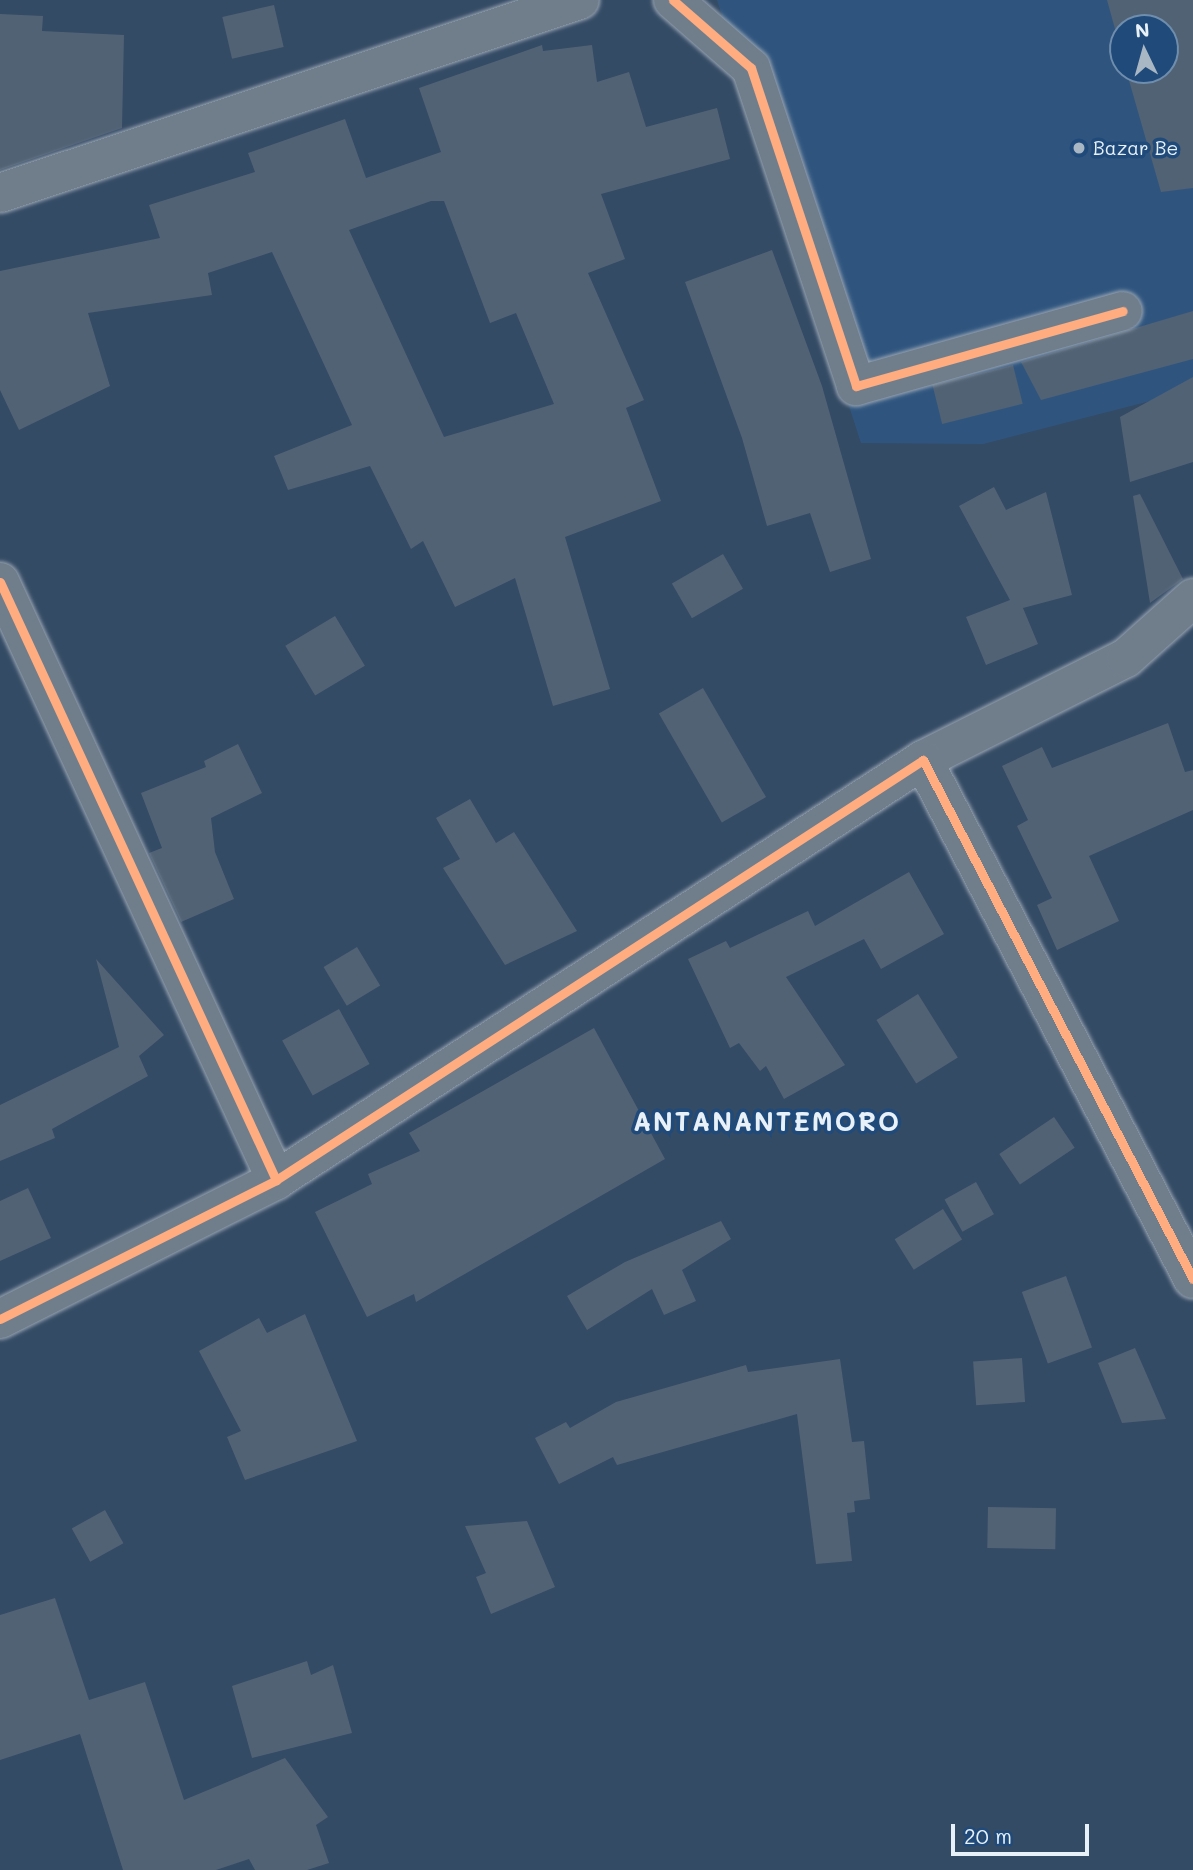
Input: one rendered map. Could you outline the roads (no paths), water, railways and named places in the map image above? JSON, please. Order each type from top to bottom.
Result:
[{"type":"street","points":[[0,193],[580,0]]},
{"type":"street","points":[[673,0],[751,68],[856,386],[1123,311]]},
{"type":"street","points":[[0,582],[276,1180]]},
{"type":"street","points":[[0,1319],[276,1180],[923,760],[1126,658],[1193,598]]},
{"type":"street","points":[[923,760],[1193,1279]]},
{"type":"place","name":"Bazar Be","points":[[1079,148]]},
{"type":"district","name":"ANTANANTEMORO","points":[[767,1122]]}]
